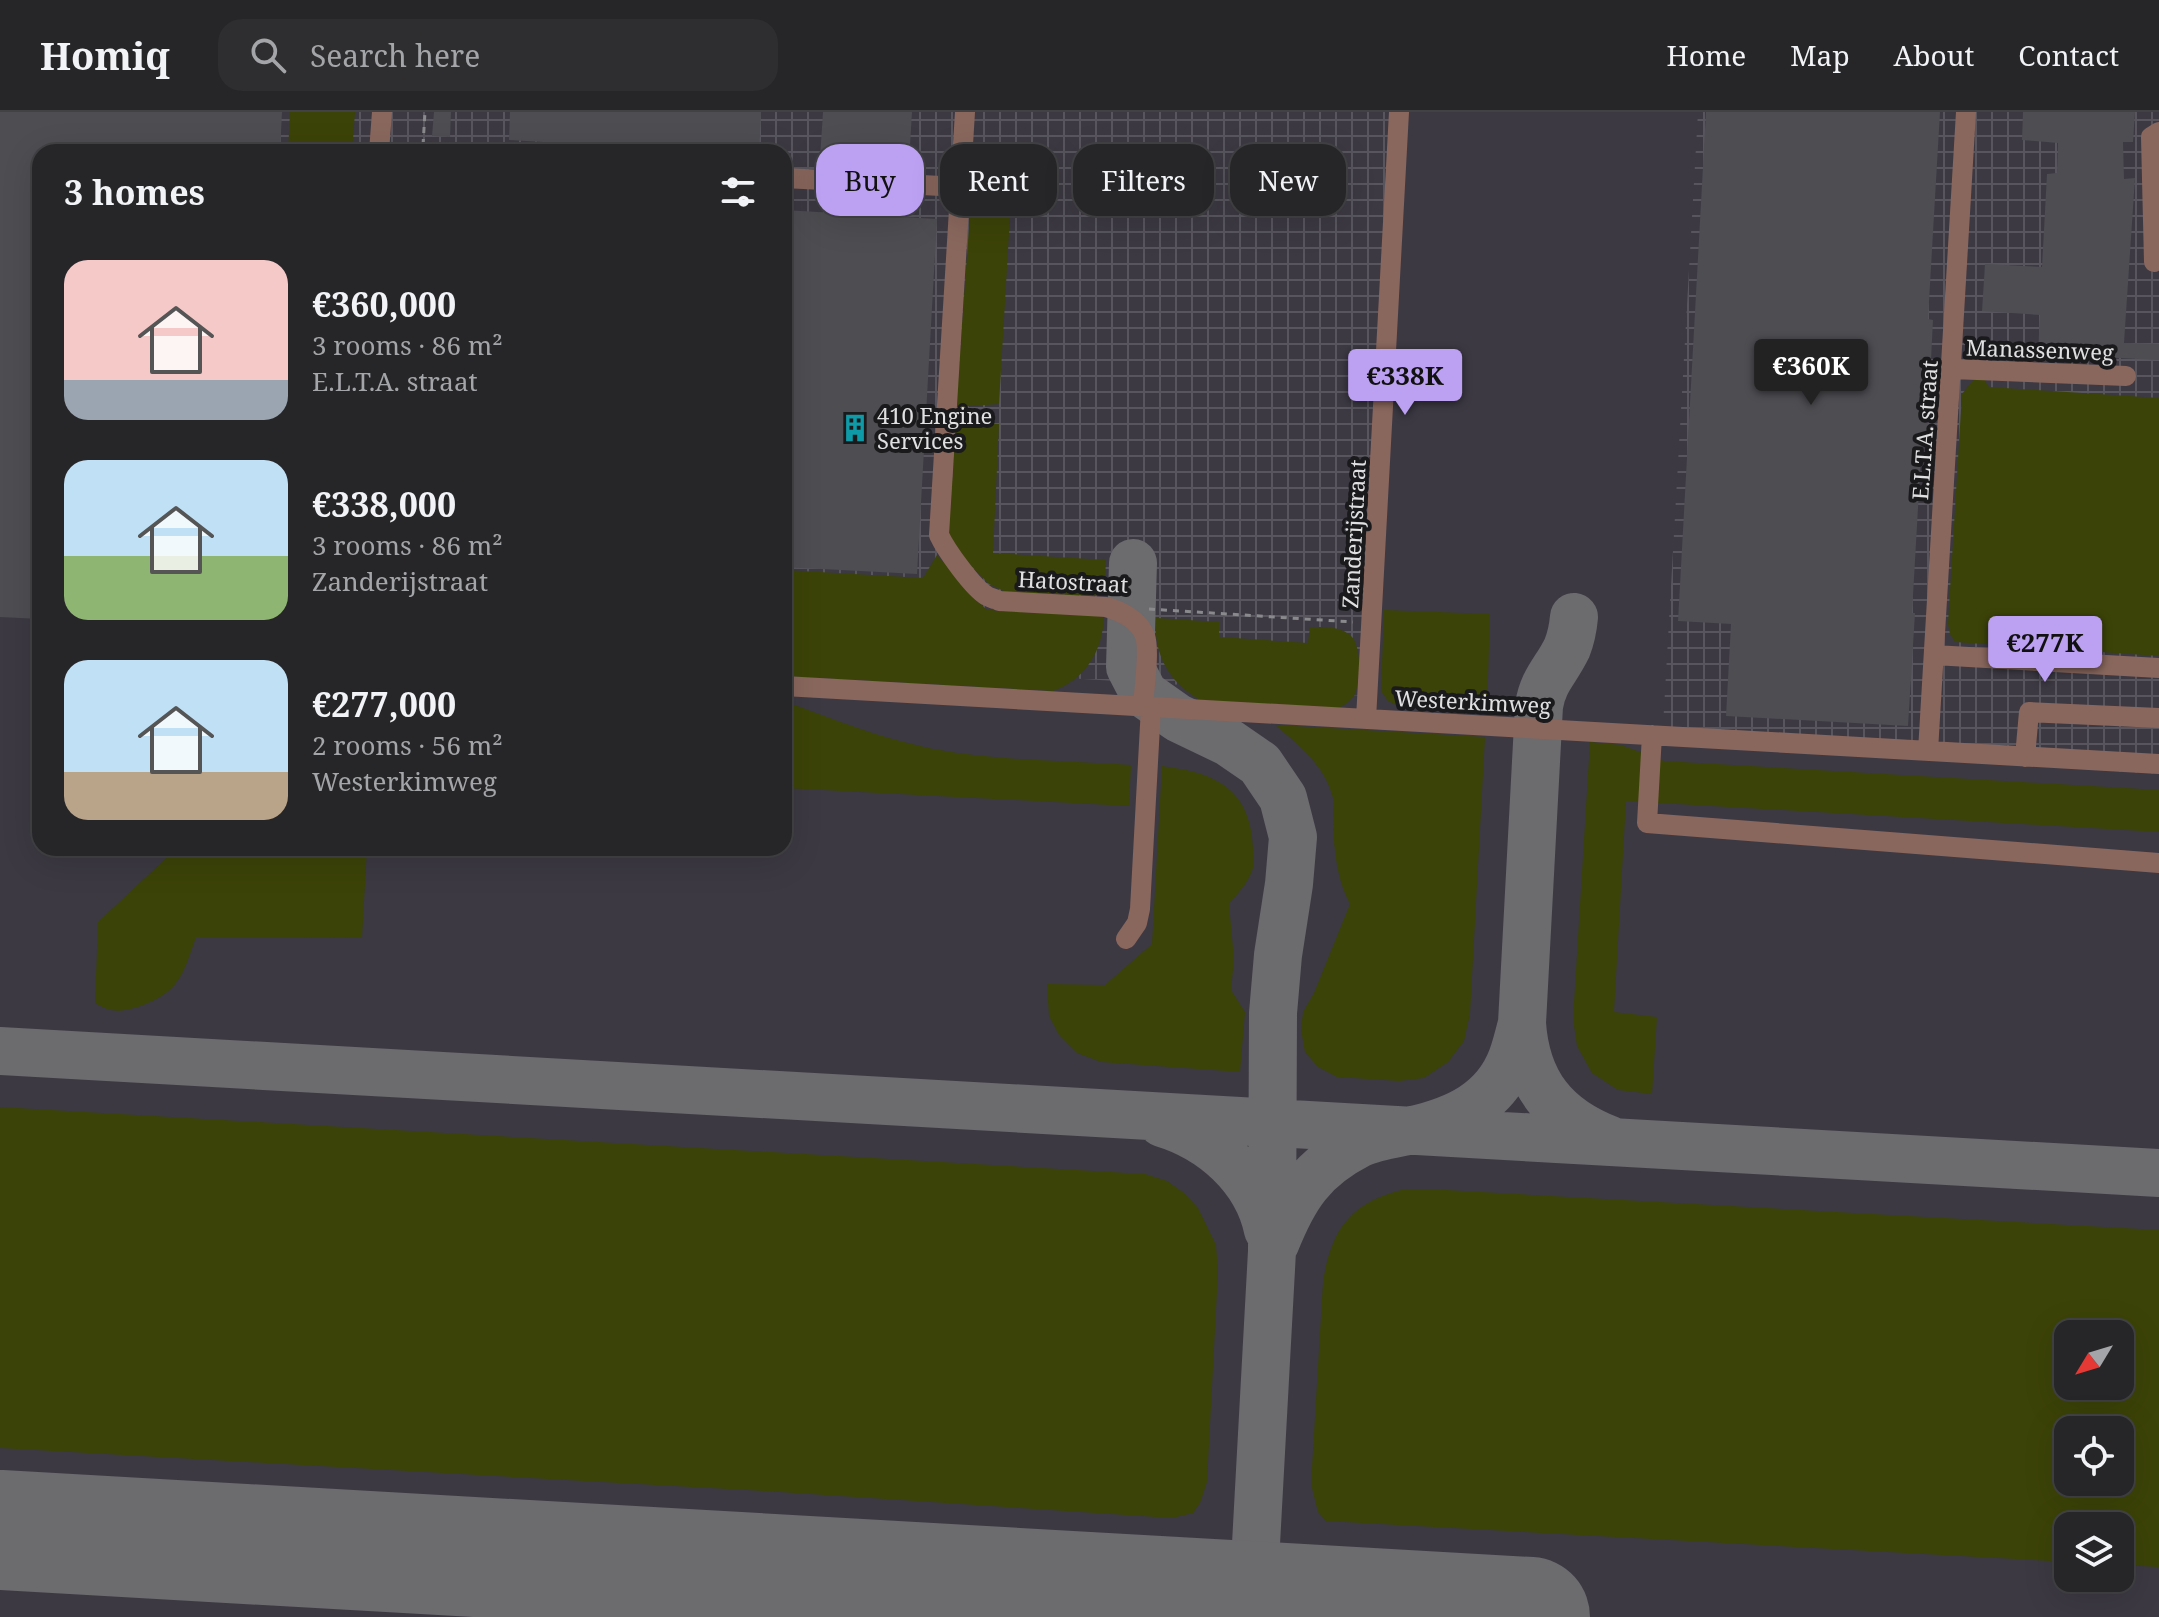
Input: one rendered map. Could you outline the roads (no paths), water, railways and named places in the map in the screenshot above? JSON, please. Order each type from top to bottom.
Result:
[{"type":"street","points":[[380,144],[382,112]]},
{"type":"street","name":"Hatostraat","points":[[963,144],[965,112]]},
{"type":"street","name":"Zanderijstraat","points":[[1366,719],[1399,112]]},
{"type":"street","name":"E.L.T.A. straat","points":[[1928,751],[1966,112]]},
{"type":"street","points":[[2154,262],[2151,137],[2159,132]]},
{"type":"street","points":[[792,178],[940,186]]},
{"type":"street","name":"Hatostraat","points":[[959,216],[939,535],[945,548],[988,597],[999,601],[1106,607],[1121,611],[1136,623],[1145,636],[1147,707]]},
{"type":"street","name":"Manassenweg","points":[[1952,369],[2126,376]]},
{"type":"street","points":[[1934,655],[2159,668]]},
{"type":"street","name":"Westerkimweg","points":[[792,686],[2159,764]]},
{"type":"street","points":[[1126,939],[1137,923],[1140,909],[1147,707]]},
{"type":"street","points":[[2025,757],[2029,712],[2159,718]]},
{"type":"street","points":[[1652,735],[1647,823],[2159,863]]},
{"type":"place","name":"410 Engine Services","points":[[855,428]]}]
